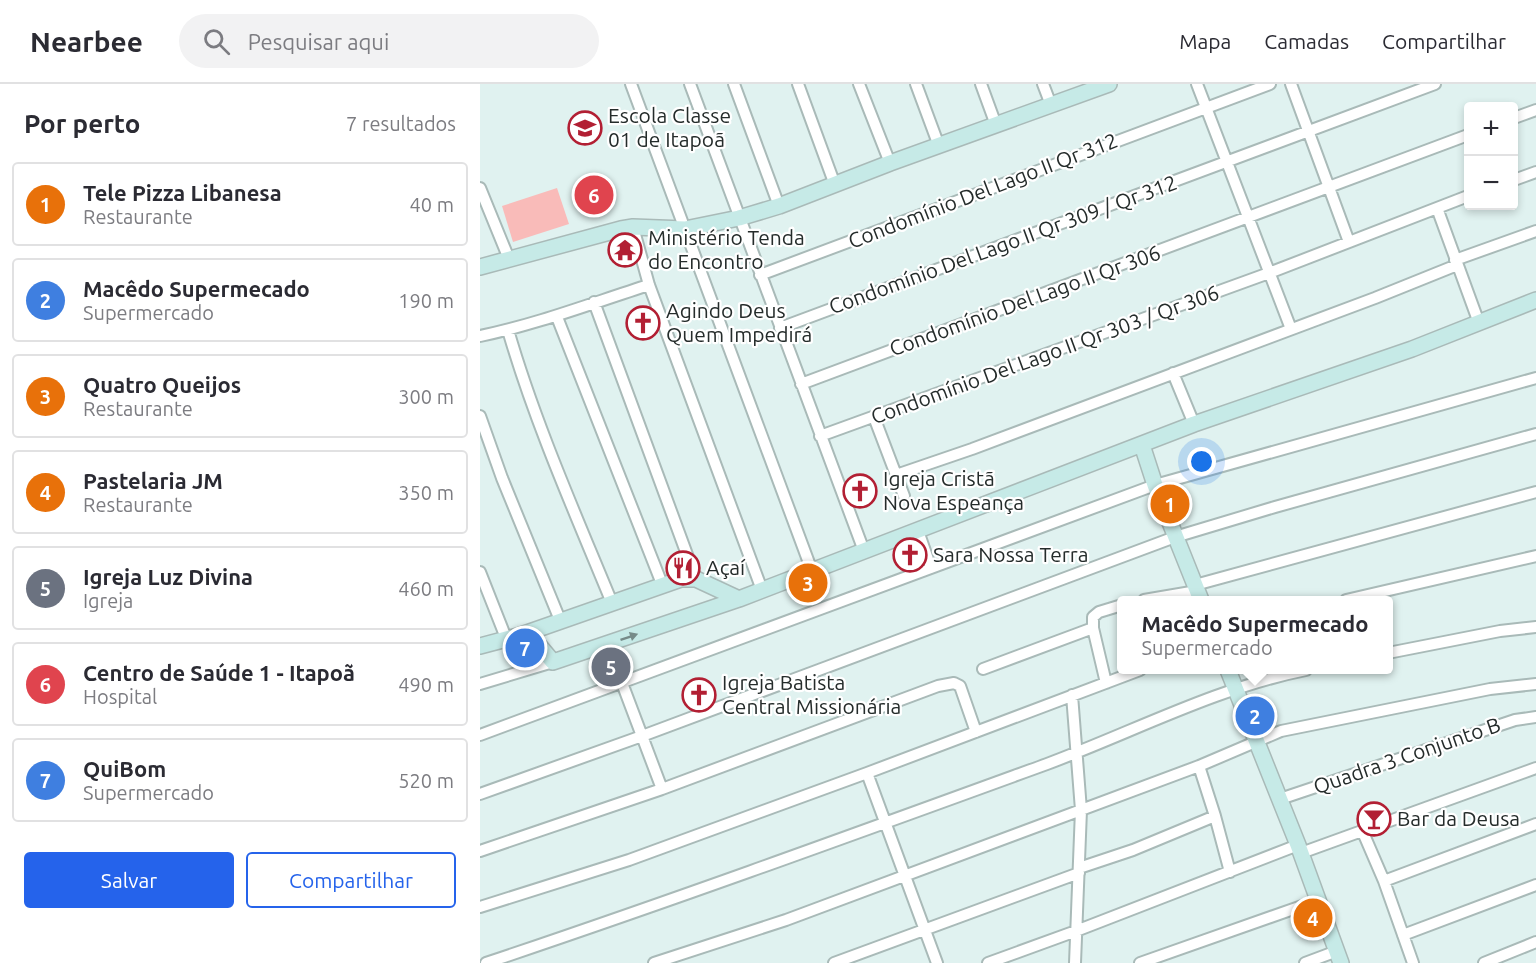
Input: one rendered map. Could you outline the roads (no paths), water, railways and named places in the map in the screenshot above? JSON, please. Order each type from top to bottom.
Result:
[{"type":"street","points":[[631,84],[812,571]]},
{"type":"street","points":[[690,84],[864,551]]},
{"type":"street","points":[[734,84],[779,206]]},
{"type":"street","points":[[798,84],[836,185]]},
{"type":"street","points":[[859,84],[890,163]]},
{"type":"street","points":[[916,84],[939,146]]},
{"type":"street","points":[[981,84],[996,124]]},
{"type":"street","points":[[1043,84],[1051,105]]},
{"type":"street","points":[[480,267],[633,227],[685,228],[739,218],[779,206],[1108,84]]},
{"type":"street","points":[[1197,84],[1291,329]]},
{"type":"street","name":"Condomínio Del Lago II Qr 312","points":[[760,274],[1270,84]]},
{"type":"street","points":[[1291,84],[1307,133],[1349,242]]},
{"type":"street","name":"Condomínio Del Lago II Qr 309 / Qr 312","points":[[780,328],[1435,84]]},
{"type":"street","points":[[1518,117],[1536,110]]},
{"type":"street","name":"Condomínio Del Lago II Qr 306","points":[[801,384],[1464,137]]},
{"type":"street","points":[[1518,179],[1536,172]]},
{"type":"street","points":[[480,188],[509,259]]},
{"type":"street","name":"Condomínio Del Lago II Qr 303 / Qr 306","points":[[820,436],[1269,273],[1464,198]]},
{"type":"street","points":[[1437,208],[1479,323]]},
{"type":"street","points":[[633,227],[649,285],[762,590]]},
{"type":"street","points":[[896,475],[1173,374],[1536,231]]},
{"type":"street","points":[[480,336],[557,316],[649,285]]},
{"type":"street","points":[[480,684],[554,662],[739,599],[1194,424],[1412,349],[1536,300]]},
{"type":"street","points":[[594,302],[710,598],[702,612]]},
{"type":"street","points":[[557,316],[662,584]]},
{"type":"street","points":[[508,330],[518,365],[612,603]]},
{"type":"street","points":[[1173,374],[1194,424]]},
{"type":"street","points":[[480,735],[1155,485],[1536,378]]},
{"type":"street","points":[[480,416],[502,478],[560,620]]},
{"type":"street","points":[[874,417],[904,496]]},
{"type":"street","points":[[480,794],[1176,537],[1536,434]]},
{"type":"street","points":[[1142,445],[1155,485],[1197,592]]},
{"type":"street","points":[[1170,596],[1197,592],[1536,492]]},
{"type":"street","points":[[918,531],[931,568]]},
{"type":"street","points":[[1363,596],[1536,556]]},
{"type":"street","points":[[480,572],[512,637],[538,644],[554,662]]},
{"type":"street","points":[[480,646],[681,579],[702,582],[739,599]]},
{"type":"street","points":[[1106,683],[1093,628],[1093,617],[1099,612],[1117,607]]},
{"type":"street","points":[[1393,652],[1500,631],[1536,627]]},
{"type":"street","points":[[538,644],[539,628]]},
{"type":"street","points":[[983,669],[1093,628]]},
{"type":"street","points":[[480,908],[629,860],[1128,674]]},
{"type":"street","points":[[1230,674],[1319,900],[1339,957],[1305,963]]},
{"type":"street","points":[[486,963],[658,905],[1077,753],[1236,688],[1288,674]]},
{"type":"street","points":[[622,683],[662,789]]},
{"type":"street","points":[[480,851],[662,789],[947,684],[954,683],[960,686],[976,732]]},
{"type":"street","points":[[654,963],[786,920],[1295,728],[1490,689],[1536,684]]},
{"type":"street","points":[[1072,695],[1081,810],[1075,963]]},
{"type":"street","name":"Quadra 3 Conjunto B","points":[[1280,799],[1515,720],[1536,717]]},
{"type":"street","points":[[1199,766],[1230,872]]},
{"type":"street","points":[[993,962],[1230,872],[1362,830],[1536,768]]},
{"type":"street","points":[[867,773],[937,963]]},
{"type":"street","points":[[834,963],[1079,871],[1215,816]]},
{"type":"street","points":[[1384,881],[1536,824]]},
{"type":"street","points":[[1362,830],[1384,881],[1413,963]]},
{"type":"street","points":[[1403,935],[1536,885]]},
{"type":"street","points":[[1140,963],[1319,900]]},
{"type":"street","points":[[1484,963],[1536,942]]},
{"type":"place","name":"Escola Classe 01 de Itapoã","points":[[585,128]]},
{"type":"place","name":"Centro de Saúde 1 - Itapoã","points":[[594,195]]},
{"type":"place","name":"Ministério Tenda do Encontro","points":[[625,250]]},
{"type":"place","name":"Agindo Deus Quem Impedirá","points":[[643,323]]},
{"type":"place","name":"Igreja Cristã Nova Espeança","points":[[860,491]]},
{"type":"place","name":"Tele Pizza Libanesa","points":[[1170,504]]},
{"type":"place","name":"Sara Nossa Terra","points":[[910,555]]},
{"type":"place","name":"Açaí","points":[[683,568]]},
{"type":"place","name":"Quatro Queijos","points":[[808,583]]},
{"type":"place","name":"QuiBom","points":[[525,648]]},
{"type":"place","name":"Igreja Luz Divina","points":[[611,667]]},
{"type":"place","name":"Igreja Batista Central Missionária","points":[[699,695]]},
{"type":"place","name":"Macêdo Supermecado","points":[[1255,716]]},
{"type":"place","name":"Bar da Deusa","points":[[1374,819]]},
{"type":"place","name":"Pastelaria JM","points":[[1313,918]]}]
